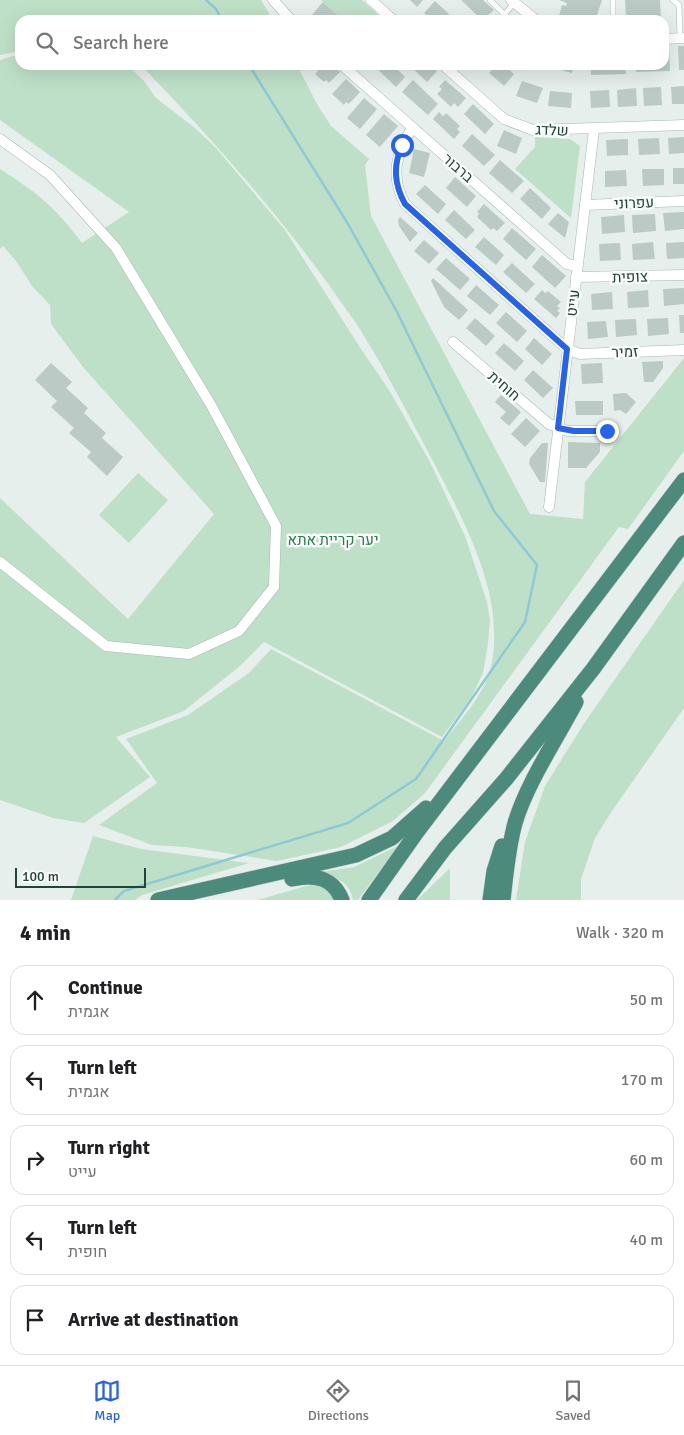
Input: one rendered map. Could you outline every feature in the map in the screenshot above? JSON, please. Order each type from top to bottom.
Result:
[{"type":"highway","points":[[369,900],[464,770],[684,480]]},
{"type":"highway","points":[[406,900],[427,871],[594,669],[684,543]]},
{"type":"highway","points":[[490,900],[494,871],[504,842],[516,822],[535,778],[594,669]]},
{"type":"highway","points":[[158,900],[368,851],[404,829],[464,770]]},
{"type":"highway","points":[[503,900],[507,860],[516,822]]},
{"type":"highway","points":[[200,900],[310,876],[318,877],[331,884],[342,900]]},
{"type":"street","points":[[273,0],[286,15]]},
{"type":"street","points":[[371,0],[388,15]]},
{"type":"street","points":[[513,2],[530,15]]},
{"type":"street","points":[[669,39],[682,38]]},
{"type":"street","name":"ברבור","points":[[348,70],[567,264],[577,266]]},
{"type":"street","name":"שלדג","points":[[448,70],[495,113],[512,124],[545,131],[684,125]]},
{"type":"street","points":[[412,128],[402,145],[396,163],[396,184],[405,204],[567,349]]},
{"type":"street","name":"עייט","points":[[549,507],[594,130]]},
{"type":"street","points":[[0,139],[50,175],[116,248],[211,405],[276,526],[274,587],[239,631],[189,654],[106,646],[0,562]]},
{"type":"street","name":"עפרוני","points":[[585,205],[684,201]]},
{"type":"street","name":"צופית","points":[[576,277],[684,275]]},
{"type":"street","name":"חוחית","points":[[453,342],[545,421],[558,428]]},
{"type":"street","name":"זמיר","points":[[567,349],[580,354],[684,350]]},
{"type":"street","points":[[558,428],[574,431],[607,431]]},
{"type":"lane","points":[[490,0],[504,15],[513,2]]},
{"type":"lane","points":[[613,0],[613,15]]},
{"type":"lane","points":[[674,0],[679,5],[682,38]]},
{"type":"green space","points":[[0,0],[261,0],[270,15],[15,15],[15,52],[0,55]]},
{"type":"green space","points":[[321,0],[362,0],[378,15],[338,15]]},
{"type":"green space","name":"יער קריית אתא","points":[[15,56],[15,70],[132,70],[144,81],[156,98],[195,128],[216,148],[285,230],[389,390],[430,462],[465,536],[487,602],[490,620],[483,673],[471,698],[442,737],[264,642],[240,666],[184,711],[116,737],[150,777],[84,823],[53,818],[0,800],[0,498],[128,619],[214,514],[83,367],[51,324],[50,305],[32,286],[16,261],[3,246],[0,249],[0,169],[25,186],[54,210],[82,243],[129,212],[0,120],[0,60]]},
{"type":"green space","points":[[146,70],[300,70],[331,126],[369,159],[365,165],[371,216],[530,514],[583,519],[585,482],[684,358],[684,451],[628,529],[619,527],[425,793],[393,821],[341,847],[277,861],[186,847],[152,845],[99,825],[157,783],[126,739],[188,715],[249,673],[271,649],[444,741],[466,714],[485,684],[492,662],[494,636],[492,610],[487,585],[469,535],[435,465],[381,364],[329,285],[285,227],[191,118]]},
{"type":"green space","points":[[535,137],[570,139],[580,146],[571,218],[515,169],[535,147]]},
{"type":"green space","points":[[138,473],[168,500],[129,543],[99,515]]},
{"type":"green space","points":[[684,580],[684,708],[595,838],[581,879],[581,900],[516,900],[525,842],[545,786],[583,725]]},
{"type":"green space","points":[[93,836],[141,849],[249,863],[142,895],[135,900],[71,900]]},
{"type":"green space","points":[[398,846],[358,900],[353,900],[349,889],[341,881],[319,872],[354,867]]},
{"type":"green space","points":[[450,868],[450,900],[417,900]]},
{"type":"green space","points":[[317,885],[326,888],[336,900],[258,900],[306,886]]},
{"type":"building","points":[[410,0],[423,0],[417,7]]},
{"type":"building","points":[[461,0],[483,0],[494,10],[488,15],[477,15]]},
{"type":"building","points":[[559,0],[602,0],[597,15],[559,15],[562,5],[566,6],[567,3]]},
{"type":"building","points":[[625,0],[660,0],[661,15],[626,15]]},
{"type":"building","points":[[435,1],[449,14],[426,15],[424,13]]},
{"type":"building","points":[[323,2],[338,15],[312,15]]},
{"type":"building","points":[[678,46],[684,46],[684,70],[679,70]]},
{"type":"building","points":[[669,47],[670,71],[636,72],[636,70],[669,70]]},
{"type":"building","points":[[317,70],[338,70],[340,72],[329,83],[326,80],[324,82],[315,74]]},
{"type":"building","points":[[378,70],[398,70],[405,77],[396,87]]},
{"type":"building","points":[[414,70],[437,71],[427,82]]},
{"type":"building","points":[[492,70],[510,70],[514,74],[504,86],[489,73]]},
{"type":"building","points":[[561,70],[573,70],[572,73]]},
{"type":"building","points":[[591,70],[626,70],[626,74],[591,75]]},
{"type":"building","points":[[346,79],[360,92],[349,104],[346,102],[344,105],[332,94]]},
{"type":"building","points":[[413,80],[438,104],[428,115],[402,92]]},
{"type":"building","points":[[445,80],[466,98],[458,107],[454,103],[451,107],[437,94],[442,89],[439,87]]},
{"type":"building","points":[[522,81],[543,88],[537,103],[516,96]]},
{"type":"building","points":[[684,86],[684,104],[672,104],[671,87]]},
{"type":"building","points":[[661,87],[662,105],[644,106],[643,88]]},
{"type":"building","points":[[636,88],[637,106],[618,107],[617,90]]},
{"type":"building","points":[[609,90],[610,107],[591,108],[590,91]]},
{"type":"building","points":[[550,91],[572,93],[571,108],[548,106]]},
{"type":"building","points":[[364,98],[377,109],[360,129],[347,118]]},
{"type":"building","points":[[473,104],[494,124],[485,134],[464,114]]},
{"type":"building","points":[[439,112],[443,116],[446,113],[460,126],[457,129],[460,132],[454,139],[433,119]]},
{"type":"building","points":[[384,114],[398,126],[380,147],[366,135]]},
{"type":"building","points":[[504,130],[522,138],[516,154],[497,146]]},
{"type":"building","points":[[472,134],[495,155],[484,166],[462,146]]},
{"type":"building","points":[[684,137],[684,153],[669,154],[668,138]]},
{"type":"building","points":[[659,138],[660,154],[639,155],[638,139]]},
{"type":"building","points":[[628,139],[628,155],[607,156],[606,140]]},
{"type":"building","points":[[414,149],[430,153],[424,177],[409,173]]},
{"type":"building","points":[[500,160],[524,181],[512,193],[489,173]]},
{"type":"building","points":[[673,168],[684,168],[684,184],[673,184]]},
{"type":"building","points":[[642,169],[664,169],[664,185],[643,186]]},
{"type":"building","points":[[626,170],[627,186],[605,187],[605,171]]},
{"type":"building","points":[[455,177],[476,196],[467,207],[446,188]]},
{"type":"building","points":[[425,185],[446,204],[438,214],[416,194]]},
{"type":"building","points":[[530,188],[551,208],[542,219],[520,199]]},
{"type":"building","points":[[484,204],[505,223],[497,231],[493,228],[491,230],[477,217],[479,214],[477,212]]},
{"type":"building","points":[[454,210],[475,230],[466,239],[445,220]]},
{"type":"building","points":[[684,212],[684,229],[665,231],[663,213]]},
{"type":"building","points":[[558,213],[569,222],[565,238],[548,224]]},
{"type":"building","points":[[655,214],[656,231],[633,233],[632,215]]},
{"type":"building","points":[[624,215],[625,232],[602,234],[601,217]]},
{"type":"building","points":[[400,217],[418,233],[410,242],[399,226],[398,220]]},
{"type":"building","points":[[512,228],[536,249],[526,260],[503,239]]},
{"type":"building","points":[[484,237],[504,255],[496,265],[475,247]]},
{"type":"building","points":[[424,240],[439,253],[429,264],[414,251]]},
{"type":"building","points":[[653,242],[655,259],[633,260],[632,244]]},
{"type":"building","points":[[684,242],[684,258],[667,259],[666,243]]},
{"type":"building","points":[[620,243],[621,260],[600,261],[599,244]]},
{"type":"building","points":[[542,255],[566,276],[555,288],[532,267]]},
{"type":"building","points":[[446,258],[470,279],[460,290],[436,269]]},
{"type":"building","points":[[512,263],[535,284],[526,293],[503,272]]},
{"type":"building","points":[[433,278],[468,310],[459,320],[444,307],[431,281]]},
{"type":"building","points":[[476,285],[499,305],[490,315],[467,296]]},
{"type":"building","points":[[684,288],[684,304],[664,306],[663,289]]},
{"type":"building","points":[[542,290],[545,293],[548,291],[561,302],[557,306],[560,308],[557,311],[560,313],[556,318],[534,299]]},
{"type":"building","points":[[648,290],[649,307],[628,308],[627,292]]},
{"type":"building","points":[[612,292],[613,309],[592,310],[591,294]]},
{"type":"building","points":[[506,312],[527,331],[517,342],[496,323]]},
{"type":"building","points":[[679,315],[684,315],[684,333],[680,333]]},
{"type":"building","points":[[475,318],[495,336],[486,346],[466,328]]},
{"type":"building","points":[[668,318],[669,334],[648,336],[647,319]]},
{"type":"building","points":[[636,319],[637,335],[616,337],[615,320]]},
{"type":"building","points":[[606,321],[608,337],[588,339],[587,322]]},
{"type":"building","points":[[534,338],[552,354],[542,365],[525,349]]},
{"type":"building","points":[[504,343],[524,361],[515,371],[495,353]]},
{"type":"building","points":[[663,361],[663,368],[653,382],[644,382],[642,362]]},
{"type":"building","points":[[51,363],[72,382],[66,388],[88,408],[84,413],[106,433],[102,438],[123,457],[107,476],[87,457],[91,452],[69,433],[74,428],[51,407],[57,401],[35,380]]},
{"type":"building","points":[[602,363],[603,383],[582,384],[581,364]]},
{"type":"building","points":[[533,370],[553,388],[543,398],[524,380]]},
{"type":"building","points":[[626,393],[636,402],[626,414],[620,410],[614,411],[613,394]]},
{"type":"building","points":[[501,395],[521,412],[509,426],[500,418],[506,412],[495,402]]},
{"type":"building","points":[[575,401],[603,401],[603,415],[576,415]]},
{"type":"building","points":[[526,418],[540,431],[525,447],[511,434]]},
{"type":"building","points":[[568,442],[600,443],[600,452],[586,468],[568,468]]},
{"type":"building","points":[[542,443],[548,443],[545,482],[540,482],[529,464],[530,458]]},
{"type":"waterway","points":[[206,0],[216,9],[219,15]]},
{"type":"waterway","points":[[115,900],[124,891],[348,823],[416,779],[525,622],[537,565],[494,511],[396,310],[348,224],[252,70]]},
{"type":"route","points":[[402,145],[395,172],[396,184],[405,204],[567,349],[558,428],[574,431],[607,431]]}]
